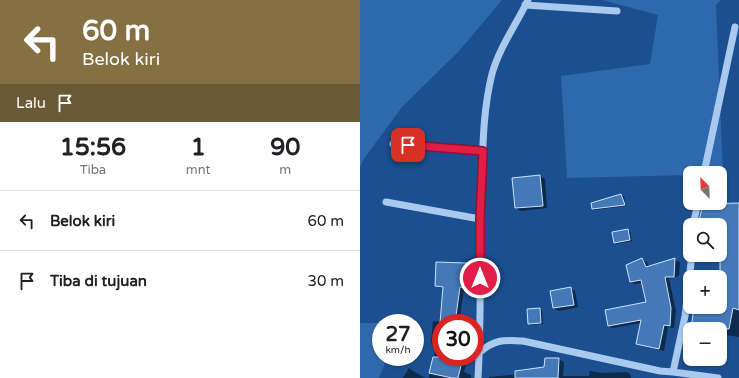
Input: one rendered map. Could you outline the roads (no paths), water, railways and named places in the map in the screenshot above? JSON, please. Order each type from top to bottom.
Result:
[{"type":"street","points":[[479,314],[480,219],[485,108],[493,73],[508,38],[526,2],[617,11]]},
{"type":"street","points":[[705,166],[735,27]]},
{"type":"street","points":[[393,144],[483,151]]},
{"type":"street","points":[[386,202],[480,219]]},
{"type":"street","points":[[673,372],[685,316],[691,262]]},
{"type":"street","points":[[484,348],[488,344],[502,340],[523,341],[660,374],[673,372],[718,378]]},
{"type":"street","points":[[478,366],[478,378]]}]
